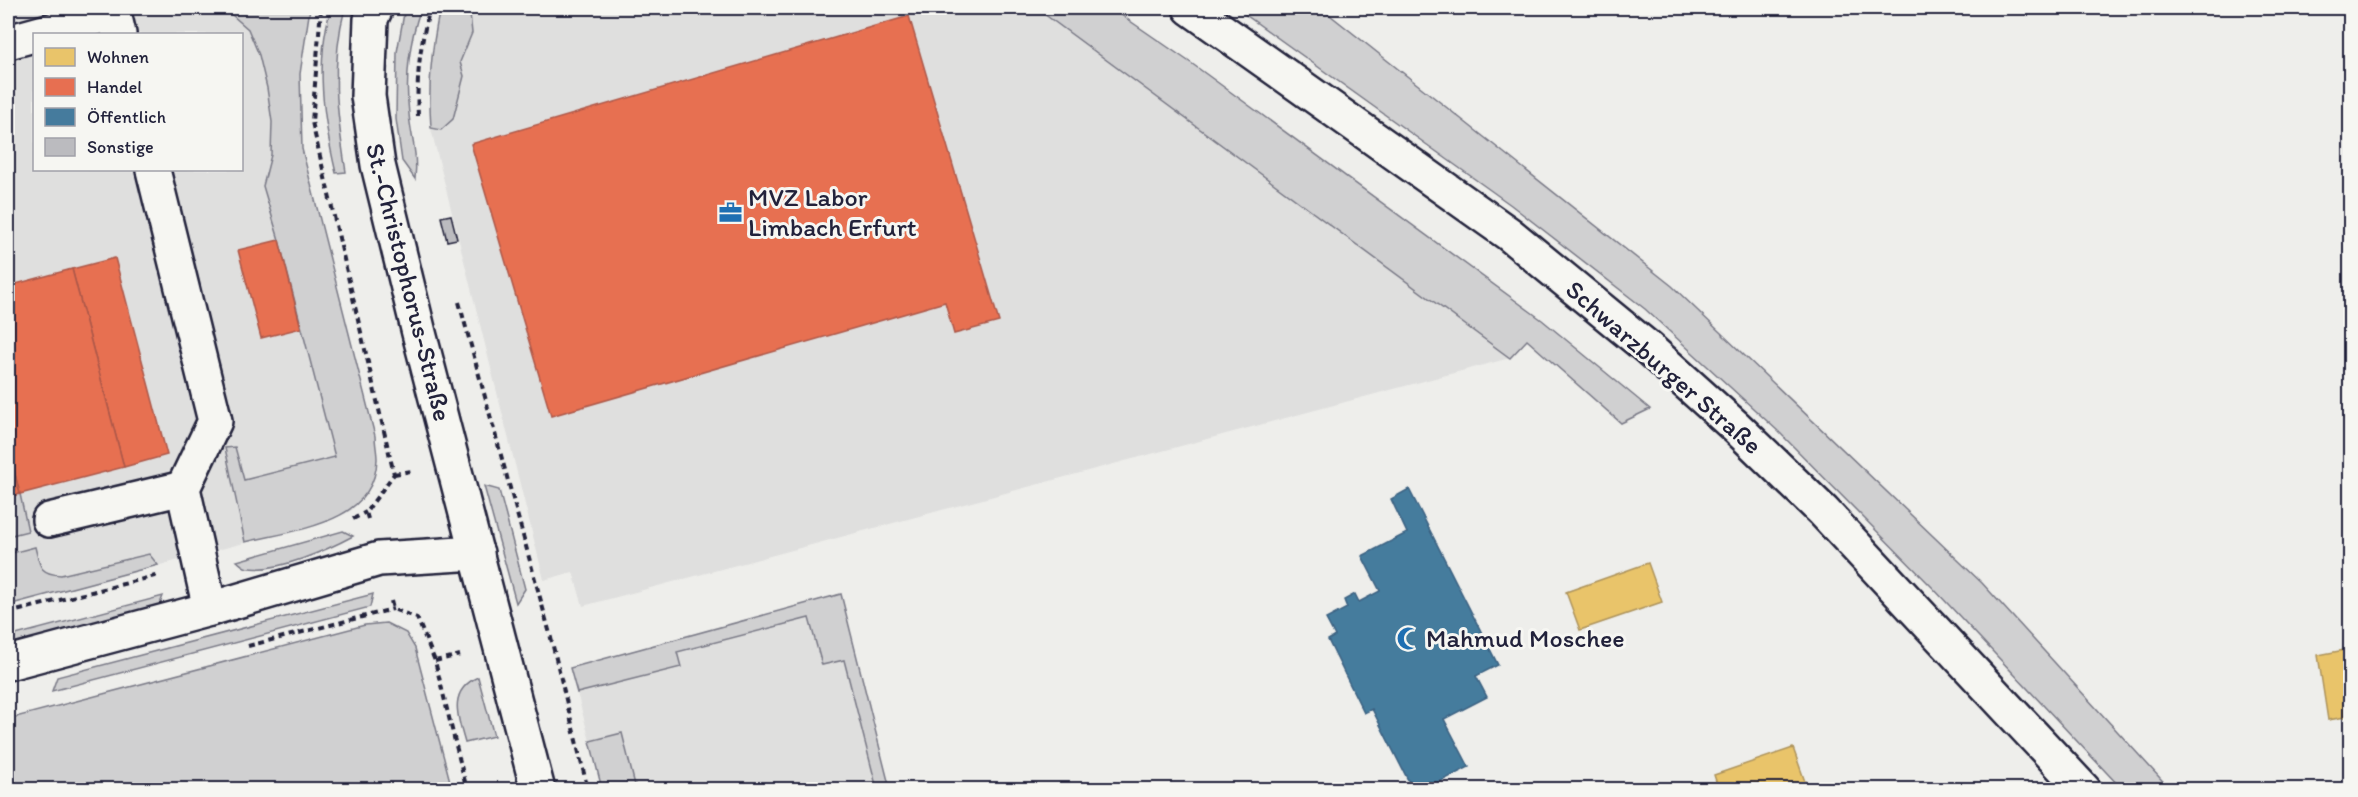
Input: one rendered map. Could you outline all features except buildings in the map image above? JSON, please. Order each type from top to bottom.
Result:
[{"type":"street","name":"St.-Christophorus-Straße","points":[[376,8],[371,19],[368,96],[378,165],[419,333],[538,789]]},
{"type":"street","name":"Schwarzburger Straße","points":[[1190,8],[1509,234],[1648,348],[1823,511],[2084,789]]},
{"type":"street","points":[[41,33],[114,13],[119,33]]},
{"type":"street","points":[[8,42],[33,35]]},
{"type":"street","points":[[153,171],[215,421],[183,488],[210,609]]},
{"type":"street","points":[[49,520],[183,488]]},
{"type":"street","points":[[8,663],[210,609],[379,559],[477,553]]},
{"type":"path","points":[[321,8],[312,122],[394,474],[366,512],[393,609],[417,618],[435,661],[467,789]]},
{"type":"path","points":[[419,125],[417,73],[422,37],[430,8]]},
{"type":"path","points":[[458,297],[547,622],[588,789]]},
{"type":"shaded area","points":[[8,8],[279,8],[273,39],[375,436],[377,461],[363,498],[351,511],[328,521],[8,605]]},
{"type":"shaded area","points":[[224,8],[310,8],[300,74],[302,149],[375,436],[377,456],[373,481],[362,498],[347,511],[307,528],[245,542],[225,448],[235,447],[244,480],[335,457],[263,186],[271,155],[272,122],[259,55],[248,29]]},
{"type":"shaded area","points":[[331,8],[345,8],[340,29],[336,90],[346,172],[336,173],[324,111],[322,70],[323,49]]},
{"type":"shaded area","points":[[405,8],[421,8],[411,47],[408,74],[415,179],[402,161],[396,119],[397,52]]},
{"type":"shaded area","points":[[440,8],[473,8],[470,14],[472,33],[460,62],[464,76],[453,119],[441,130],[431,128],[430,97],[432,54]]},
{"type":"shaded area","points":[[473,8],[1036,8],[1510,358],[583,606],[573,572],[544,580],[431,129],[441,130],[464,76],[460,62],[472,33],[470,14]]},
{"type":"shaded area","points":[[1036,8],[1111,8],[1191,63],[1542,320],[1650,409],[1621,423],[1527,340],[1510,358]]},
{"type":"shaded area","points":[[1236,8],[1321,8],[1672,286],[1982,583],[2170,789],[2122,789],[1932,587],[1779,432],[1645,309],[1511,205]]},
{"type":"shaded area","points":[[484,486],[499,490],[525,589],[516,603]]},
{"type":"shaded area","points":[[20,494],[28,531],[8,536],[8,497]]},
{"type":"shaded area","points":[[343,531],[353,536],[316,553],[274,567],[249,568],[237,561]]},
{"type":"shaded area","points":[[35,547],[44,571],[54,574],[61,575],[149,554],[158,565],[8,605],[8,554]]},
{"type":"shaded area","points":[[373,594],[370,607],[52,691],[57,677]]},
{"type":"shaded area","points":[[841,594],[890,789],[877,789],[844,660],[822,665],[809,618],[677,652],[681,667],[577,693],[570,668]]},
{"type":"shaded area","points":[[163,596],[156,614],[8,651],[8,637]]},
{"type":"shaded area","points":[[809,618],[822,665],[844,660],[877,789],[636,789],[622,733],[590,741],[577,693],[680,667],[677,652]]},
{"type":"shaded area","points":[[386,623],[406,633],[415,648],[452,789],[8,789],[8,719],[365,625]]},
{"type":"shaded area","points":[[478,677],[494,736],[465,743],[458,715],[458,697],[468,683]]},
{"type":"shaded area","points":[[622,733],[636,789],[602,789],[590,741]]},
{"type":"place","name":"MVZ Labor Limbach Erfurt","points":[[730,212]]},
{"type":"place","name":"Mahmud Moschee","points":[[1408,638]]}]
